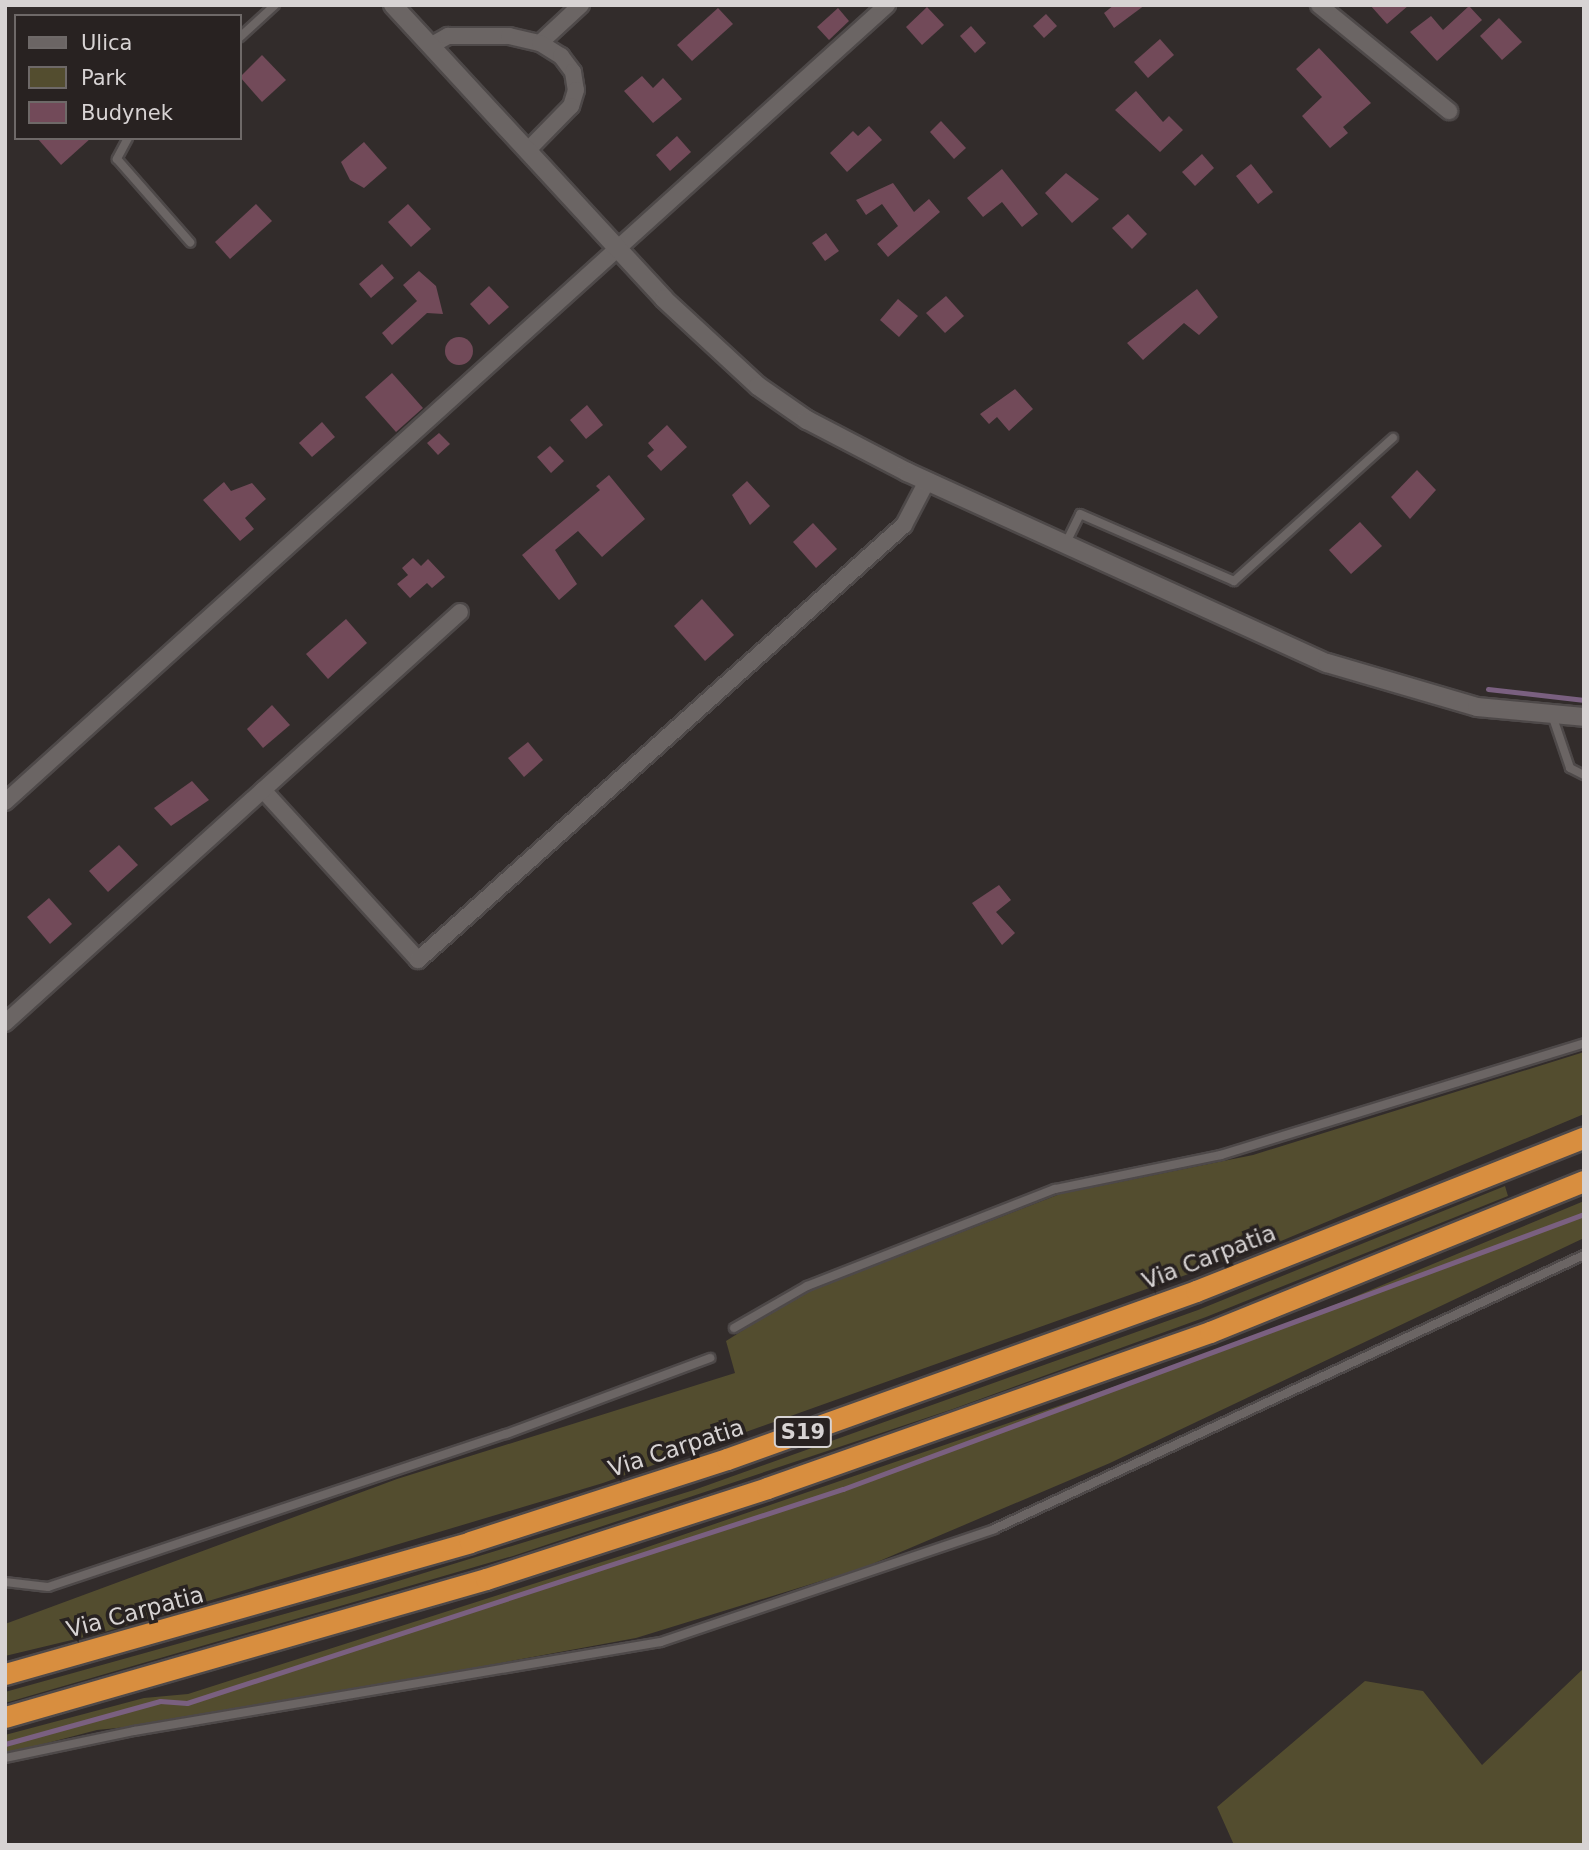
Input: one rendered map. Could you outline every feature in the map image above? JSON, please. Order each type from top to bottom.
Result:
[{"type":"highway","name":"Via Carpatia","points":[[5,1674],[470,1542],[727,1459],[1196,1291],[1584,1137]]},
{"type":"highway","name":"S19","points":[[5,1717],[472,1583],[767,1488],[1210,1332],[1584,1181]]},
{"type":"street","points":[[393,5],[617,249],[758,386],[807,420],[927,481],[1065,545],[1387,685],[1477,707],[1584,717]]},
{"type":"street","points":[[540,43],[581,5]]},
{"type":"street","points":[[5,803],[887,5]]},
{"type":"street","points":[[1319,5],[1449,111]]},
{"type":"street","points":[[430,46],[448,36],[540,43],[573,72],[576,90],[558,123],[527,151]]},
{"type":"street","points":[[263,790],[418,960],[904,525],[927,481]]},
{"type":"street","points":[[5,1023],[460,612]]},
{"type":"lane","points":[[242,35],[275,5]]},
{"type":"lane","points":[[127,140],[117,159],[190,242]]},
{"type":"lane","points":[[1065,545],[1080,514],[1234,581],[1393,438]]},
{"type":"lane","points":[[1552,715],[1570,768],[1584,775]]},
{"type":"lane","points":[[734,1328],[807,1286],[1055,1189],[1221,1155],[1584,1043]]},
{"type":"lane","points":[[5,1758],[134,1731],[661,1642],[994,1528],[1584,1255]]},
{"type":"lane","points":[[5,1582],[48,1587],[506,1434],[710,1358]]},
{"type":"green space","points":[[1584,1052],[1584,1114],[1281,1241],[603,1483],[101,1633],[5,1656],[5,1624],[397,1479],[735,1373],[726,1341],[797,1296],[1060,1194],[1253,1155]]},
{"type":"green space","points":[[1505,1186],[1508,1196],[1206,1317],[953,1409],[513,1556],[5,1703],[5,1692],[356,1594],[694,1490],[1198,1310]]},
{"type":"green space","points":[[1584,1201],[1584,1238],[1110,1463],[863,1568],[636,1638],[186,1721],[97,1730],[5,1754],[5,1735],[144,1698],[188,1694],[633,1552],[1253,1339]]},
{"type":"green space","points":[[1584,1668],[1584,1845],[1234,1845],[1217,1807],[1365,1681],[1423,1691],[1482,1765]]},
{"type":"building","points":[[1114,5],[1145,5],[1114,28],[1104,13]]},
{"type":"building","points":[[1370,5],[1409,5],[1387,24]]},
{"type":"building","points":[[1469,6],[1482,20],[1437,61],[1410,32],[1431,16],[1443,30]]},
{"type":"building","points":[[927,7],[944,25],[922,45],[906,27]]},
{"type":"building","points":[[718,8],[733,24],[692,61],[677,45]]},
{"type":"building","points":[[838,8],[849,21],[829,40],[817,27]]},
{"type":"building","points":[[1046,14],[1057,26],[1044,38],[1033,26]]},
{"type":"building","points":[[1499,18],[1522,42],[1502,60],[1480,36]]},
{"type":"building","points":[[971,26],[986,43],[975,53],[960,36]]},
{"type":"building","points":[[1160,39],[1174,55],[1148,78],[1134,62]]},
{"type":"building","points":[[1319,48],[1371,103],[1343,127],[1348,133],[1330,148],[1302,116],[1322,97],[1296,69]]},
{"type":"building","points":[[262,55],[286,80],[262,102],[242,79],[242,75]]},
{"type":"building","points":[[642,76],[653,88],[663,78],[682,99],[653,123],[624,91]]},
{"type":"building","points":[[1136,91],[1163,122],[1169,116],[1183,130],[1160,152],[1115,110]]},
{"type":"building","points":[[941,121],[966,148],[954,159],[930,132]]},
{"type":"building","points":[[869,126],[882,140],[847,172],[830,153],[853,131],[858,136]]},
{"type":"building","points":[[677,136],[691,152],[670,171],[656,155]]},
{"type":"building","points":[[39,140],[89,140],[61,165]]},
{"type":"building","points":[[364,142],[387,168],[364,188],[350,180],[341,162]]},
{"type":"building","points":[[1202,154],[1214,168],[1195,186],[1182,172]]},
{"type":"building","points":[[1251,164],[1273,192],[1258,204],[1236,176]]},
{"type":"building","points":[[1002,169],[1038,214],[1022,227],[1002,202],[983,217],[967,198]]},
{"type":"building","points":[[1066,173],[1099,199],[1072,223],[1045,193]]},
{"type":"building","points":[[893,183],[914,212],[929,199],[940,212],[888,257],[877,244],[898,226],[882,204],[866,215],[856,200]]},
{"type":"building","points":[[256,204],[272,221],[230,259],[215,242]]},
{"type":"building","points":[[408,204],[431,229],[411,247],[388,222]]},
{"type":"building","points":[[1128,214],[1147,234],[1132,249],[1112,228]]},
{"type":"building","points":[[826,233],[839,251],[825,261],[812,243]]},
{"type":"building","points":[[382,264],[394,278],[371,298],[359,284]]},
{"type":"building","points":[[419,271],[436,286],[443,314],[427,313],[392,345],[382,333],[417,301],[403,285]]},
{"type":"building","points":[[489,286],[509,307],[489,325],[470,304]]},
{"type":"building","points":[[1197,289],[1218,317],[1199,335],[1184,323],[1143,360],[1127,343]]},
{"type":"building","points":[[946,296],[964,316],[945,333],[926,313]]},
{"type":"building","points":[[898,299],[918,316],[899,337],[880,320]]},
{"type":"building","points":[[459,337],[469,341],[473,351],[469,361],[459,365],[449,361],[445,351],[449,341]]},
{"type":"building","points":[[392,373],[423,408],[396,432],[365,397]]},
{"type":"building","points":[[1015,389],[1033,409],[1009,431],[997,417],[989,424],[980,414]]},
{"type":"building","points":[[587,405],[603,425],[586,439],[570,420]]},
{"type":"building","points":[[322,422],[335,437],[312,457],[299,443]]},
{"type":"building","points":[[667,425],[687,447],[661,471],[647,456],[654,450],[648,443]]},
{"type":"building","points":[[439,433],[450,444],[438,455],[427,443]]},
{"type":"building","points":[[550,446],[564,461],[551,473],[537,457]]},
{"type":"building","points":[[1417,470],[1436,490],[1410,519],[1391,497]]},
{"type":"building","points":[[609,475],[645,519],[602,557],[578,531],[555,550],[577,584],[559,600],[522,555],[600,490],[596,486]]},
{"type":"building","points":[[747,481],[770,506],[750,525],[732,495]]},
{"type":"building","points":[[224,482],[231,491],[252,483],[266,499],[245,518],[254,529],[240,541],[203,500]]},
{"type":"building","points":[[1360,522],[1382,546],[1351,574],[1329,550]]},
{"type":"building","points":[[813,523],[837,549],[816,568],[793,542]]},
{"type":"building","points":[[413,558],[421,566],[428,559],[445,577],[432,588],[427,583],[410,598],[397,584],[408,575],[402,568]]},
{"type":"building","points":[[702,599],[734,635],[705,661],[674,626]]},
{"type":"building","points":[[346,619],[367,643],[328,679],[306,654]]},
{"type":"building","points":[[272,705],[290,725],[263,748],[247,729]]},
{"type":"building","points":[[528,742],[543,760],[524,777],[508,758]]},
{"type":"building","points":[[192,781],[209,800],[171,826],[154,808]]},
{"type":"building","points":[[119,845],[138,865],[108,892],[89,871]]},
{"type":"building","points":[[999,885],[1011,900],[996,912],[1015,933],[1002,945],[972,903]]},
{"type":"building","points":[[49,898],[72,924],[50,944],[27,917]]},
{"type":"waterway","points":[[1488,689],[1584,700]]},
{"type":"waterway","points":[[5,1744],[160,1701],[187,1703],[843,1489],[1584,1214]]}]
